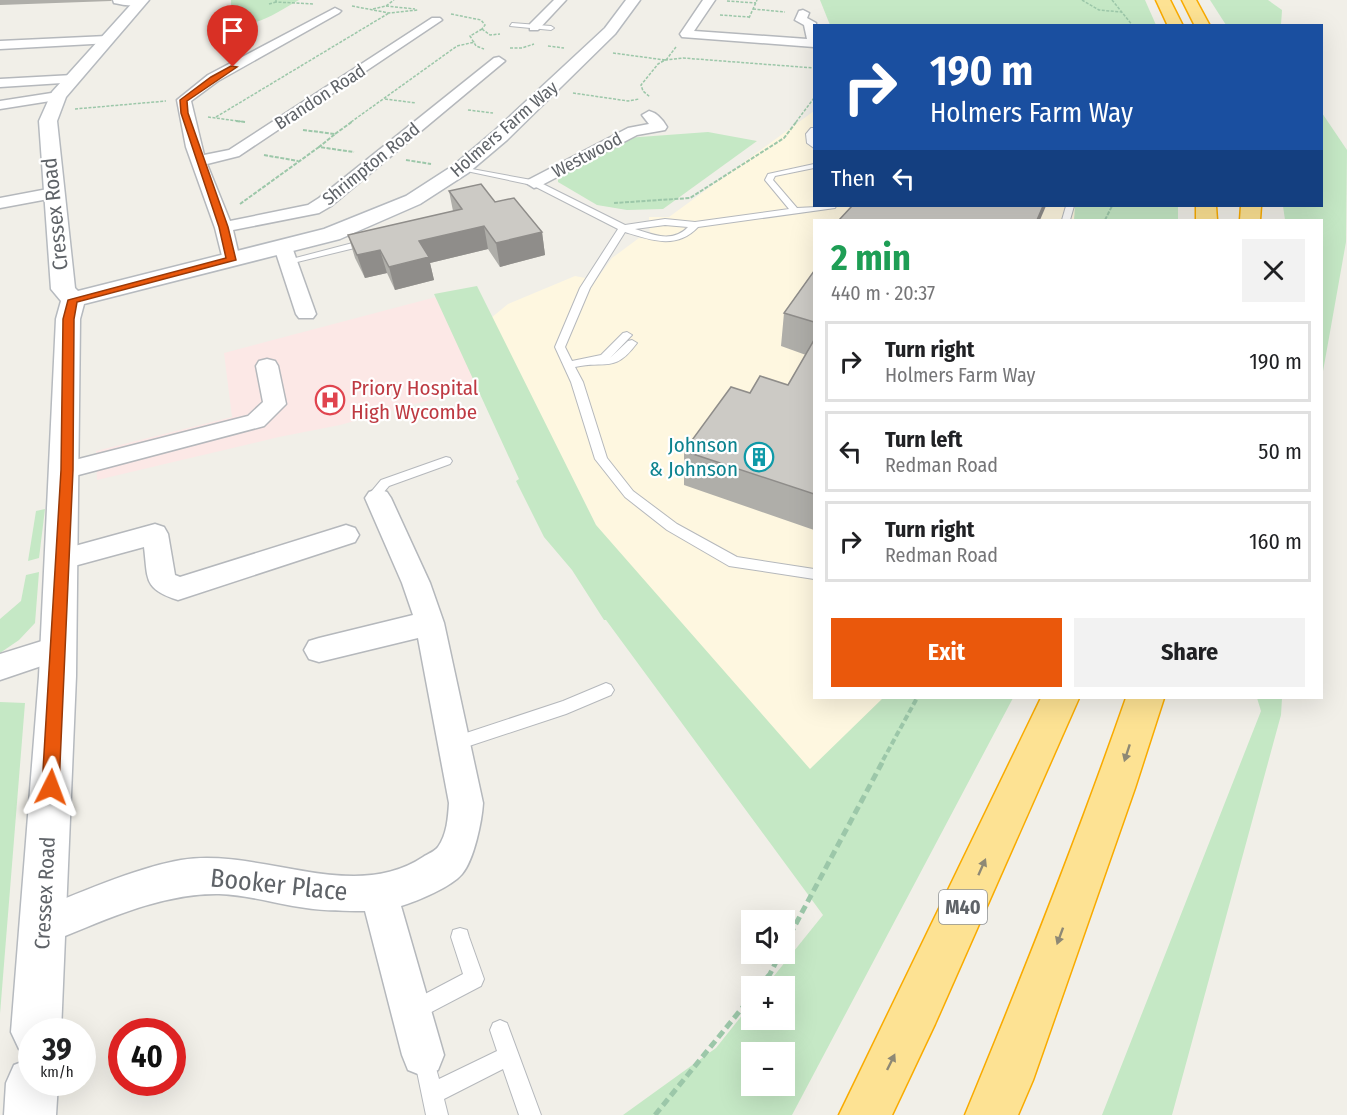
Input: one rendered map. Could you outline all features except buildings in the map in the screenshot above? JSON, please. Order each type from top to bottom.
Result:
[{"type":"highway","points":[[1163,0],[1175,24]]},
{"type":"highway","points":[[1189,0],[1202,24]]},
{"type":"highway","name":"M40","points":[[865,1115],[918,1007],[1060,699]]},
{"type":"highway","points":[[991,1115],[1007,1080],[1115,788],[1145,699]]},
{"type":"street","points":[[120,0],[118,1],[141,1]]},
{"type":"street","points":[[534,27],[560,0]]},
{"type":"street","name":"Holmers Farm Way","points":[[73,300],[231,260],[286,254],[412,200],[461,169],[548,91],[610,31],[633,0]]},
{"type":"street","points":[[709,0],[686,34],[813,43]]},
{"type":"street","name":"Cressex Road","points":[[37,1018],[67,470],[68,319],[73,300],[63,289],[48,121],[58,96],[141,1]]},
{"type":"street","points":[[231,260],[224,227],[199,161],[184,107],[213,78],[335,11]]},
{"type":"street","points":[[803,13],[801,20],[810,23],[813,38]]},
{"type":"street","name":"Brandon Road","points":[[199,161],[234,153],[437,15]]},
{"type":"street","points":[[0,45],[107,40]]},
{"type":"street","name":"Shrimpton Road","points":[[224,227],[313,208],[325,202],[499,53]]},
{"type":"street","points":[[0,83],[73,79]]},
{"type":"street","points":[[0,105],[58,96]]},
{"type":"street","name":"Westwood","points":[[534,183],[633,131],[660,127],[649,115]]},
{"type":"street","points":[[0,203],[53,193]]},
{"type":"street","points":[[286,254],[306,314]]},
{"type":"street","points":[[67,470],[256,421],[275,404],[267,366]]},
{"type":"street","name":"Booker Place","points":[[43,926],[123,895],[181,878],[219,876],[262,880],[305,890],[379,893],[415,884],[450,861],[459,845],[464,828],[466,803],[430,624],[416,583],[378,498]]},
{"type":"street","points":[[63,559],[155,534],[162,581],[178,589],[346,535]]},
{"type":"street","points":[[319,650],[430,624]]},
{"type":"street","points":[[0,667],[58,648]]},
{"type":"street","points":[[379,893],[423,1055]]},
{"type":"street","points":[[30,1115],[31,1096]]},
{"type":"lane","points":[[512,25],[551,28]]},
{"type":"lane","points":[[813,131],[810,134],[813,144]]},
{"type":"lane","points":[[795,211],[769,180],[772,174],[813,166]]},
{"type":"lane","name":"Westwood","points":[[461,169],[534,183],[623,228],[669,242],[684,237],[695,225]]},
{"type":"lane","points":[[813,574],[734,562],[672,527],[629,494],[601,459],[577,382],[560,347],[585,288],[623,228],[664,222],[695,225],[825,207]]},
{"type":"lane","points":[[286,254],[383,238]]},
{"type":"lane","points":[[569,365],[618,360],[628,336],[610,338],[593,361]]},
{"type":"lane","points":[[378,498],[377,492],[385,483],[446,461]]},
{"type":"lane","points":[[454,744],[557,710],[606,690]]},
{"type":"lane","points":[[411,1012],[474,979],[460,937]]},
{"type":"lane","points":[[500,1030],[530,1115]]},
{"type":"lane","points":[[423,1055],[438,1115]]},
{"type":"lane","points":[[432,1094],[508,1056]]},
{"type":"path","points":[[386,6],[394,0]]},
{"type":"path","points":[[709,0],[756,3]]},
{"type":"path","points":[[1082,0],[1099,9],[1122,12]]},
{"type":"path","points":[[1113,0],[1131,24]]},
{"type":"path","points":[[269,4],[276,1],[316,4]]},
{"type":"path","points":[[350,6],[389,13],[417,10]]},
{"type":"path","points":[[372,9],[386,6],[408,7],[437,15],[481,20],[484,25],[482,29],[470,36],[476,46],[499,53],[534,44]]},
{"type":"path","points":[[215,118],[389,13]]},
{"type":"path","points":[[482,29],[490,35],[502,34]]},
{"type":"path","points":[[248,222],[240,203],[457,46],[475,42]]},
{"type":"path","points":[[499,53],[516,44]]},
{"type":"path","points":[[544,45],[573,48]]},
{"type":"path","points":[[607,52],[666,60],[683,58],[813,68]]},
{"type":"path","points":[[548,91],[628,101],[651,97],[643,91],[641,85],[658,64],[666,60]]},
{"type":"path","points":[[592,212],[608,203],[690,198],[784,138],[813,99]]},
{"type":"path","points":[[73,109],[184,107],[215,118],[335,134]]},
{"type":"path","points":[[319,147],[461,169]]},
{"type":"path","points":[[795,925],[916,699]]},
{"type":"path","points":[[655,1115],[741,1009]]},
{"type":"shaded area","points":[[813,112],[813,207],[1122,207],[1120,219],[813,219],[813,699],[981,699],[802,801],[596,525],[491,318],[508,304],[575,276],[596,280],[612,258],[639,238],[650,239],[649,217],[669,217]]},
{"type":"shaded area","name":"Priory Hospital High Wycombe","points":[[436,297],[477,387],[340,425],[97,480],[96,451],[232,417],[224,353]]},
{"type":"green space","points":[[231,0],[299,0],[265,19],[247,23],[231,18]]},
{"type":"green space","points":[[820,0],[1145,0],[1156,24],[830,24]]},
{"type":"green space","points":[[1210,0],[1268,0],[1282,10],[1281,24],[1225,24]]},
{"type":"green space","points":[[1323,114],[1347,150],[1346,242],[1323,371],[1323,219],[1285,219],[1283,207],[1323,207]]},
{"type":"green space","points":[[708,132],[757,141],[663,209],[627,210],[597,205],[558,182],[558,178],[626,138]]},
{"type":"green space","points":[[1075,207],[1178,207],[1178,219],[1074,219]]},
{"type":"green space","points":[[477,286],[596,525],[810,769],[882,699],[1012,699],[792,1115],[623,1115],[716,1048],[741,1017],[741,1030],[795,1030],[795,976],[774,976],[784,964],[795,964],[795,950],[823,915],[604,620],[572,570],[544,537],[516,481],[519,479],[434,294]]},
{"type":"green space","points":[[45,509],[39,558],[28,561],[36,511]]},
{"type":"green space","points":[[39,572],[35,623],[19,640],[0,653],[0,619],[21,601],[26,575]]},
{"type":"green space","points":[[1257,699],[1282,699],[1281,715],[1172,1115],[1102,1115],[1261,711]]},
{"type":"green space","points":[[0,702],[25,703],[0,1014]]},
{"type":"place","name":"Priory Hospital High Wycombe","points":[[330,400]]},
{"type":"place","name":"Johnson & Johnson","points":[[759,457]]},
{"type":"route","points":[[51,787],[67,470],[68,319],[73,300],[231,260],[224,227],[199,161],[185,113],[184,100],[190,93],[233,67]]}]
